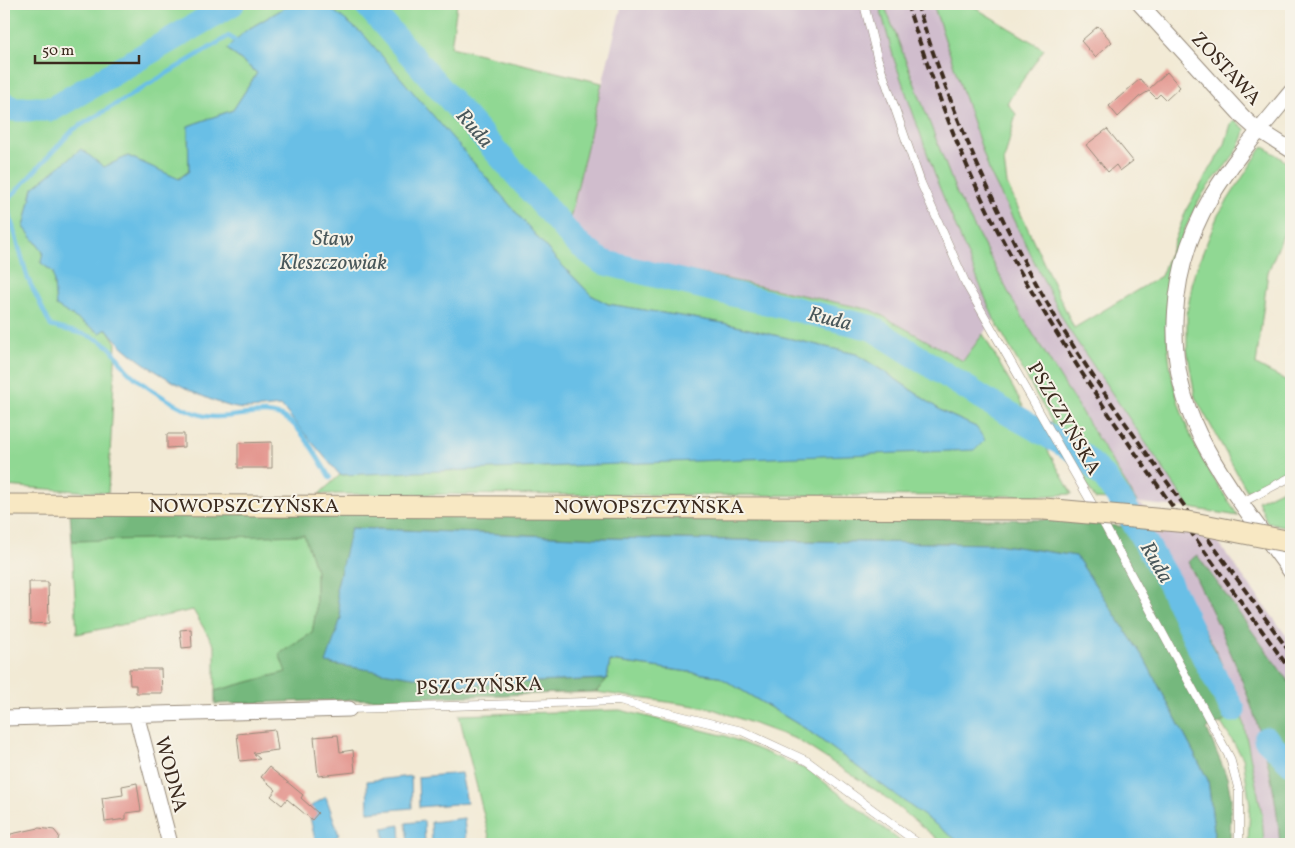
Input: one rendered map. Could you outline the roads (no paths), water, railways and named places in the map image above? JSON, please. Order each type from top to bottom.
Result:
[{"type":"main road","name":"NOWOPSZCZYŃSKA","points":[[4,505],[1044,508],[1188,522],[1291,542]]},
{"type":"street","name":"ZOSTAWA","points":[[1140,4],[1244,118],[1291,150]]},
{"type":"street","points":[[1291,92],[1211,196],[1197,224],[1183,263],[1175,318],[1177,361],[1188,407],[1208,450],[1241,503],[1291,572]]},
{"type":"street","name":"PSZCZYŃSKA","points":[[4,718],[349,709]]},
{"type":"street","name":"WODNA","points":[[136,714],[170,844]]},
{"type":"lane","name":"PSZCZYŃSKA","points":[[864,4],[877,57],[921,183],[966,284],[1065,460],[1106,528],[1230,758],[1239,791],[1239,844]]},
{"type":"lane","points":[[1241,503],[1291,477]]},
{"type":"lane","name":"PSZCZYŃSKA","points":[[349,709],[619,701],[742,732],[807,761],[918,844]]},
{"type":"water","name":"Staw Kleszczowiak","points":[[291,4],[325,4],[364,35],[557,260],[591,295],[608,304],[723,323],[856,354],[943,412],[976,427],[985,440],[975,450],[340,475],[281,406],[250,409],[232,407],[200,395],[146,365],[117,341],[107,329],[100,333],[56,306],[53,272],[41,263],[43,252],[24,227],[33,188],[81,149],[104,167],[128,156],[179,179],[189,171],[188,126],[233,110],[257,73],[227,49],[245,31]]},
{"type":"water","points":[[351,528],[602,538],[997,544],[1076,556],[1145,660],[1208,780],[1214,830],[1213,844],[962,844],[806,729],[718,676],[610,661],[607,679],[463,685],[326,663],[341,618],[336,590]]},
{"type":"water","points":[[461,773],[467,803],[419,807],[418,777]]},
{"type":"water","points":[[411,776],[412,808],[368,812],[367,781]]},
{"type":"water","points":[[326,797],[339,835],[327,844],[316,844],[308,808]]},
{"type":"water","points":[[464,818],[466,840],[432,844],[431,822]]},
{"type":"water","points":[[424,821],[425,844],[408,844],[406,823]]},
{"type":"water","points":[[400,825],[401,844],[385,844],[383,828]]},
{"type":"waterway","points":[[216,4],[220,11]]},
{"type":"waterway","name":"Ruda","points":[[4,104],[14,109],[52,109],[232,4]]},
{"type":"waterway","name":"Ruda","points":[[366,4],[575,241],[602,262],[872,328],[987,401],[1081,454],[1105,478],[1123,504],[1169,583],[1207,663],[1233,710]]},
{"type":"waterway","points":[[235,41],[229,36],[73,130],[6,202],[28,279],[51,326],[88,336],[102,342],[113,351],[127,370],[142,383],[163,397],[196,413],[216,417],[260,413],[271,413],[281,416],[291,422],[301,433],[330,478]]},
{"type":"waterway","name":"Ruda","points":[[1266,739],[1291,763]]},
{"type":"railway","points":[[907,4],[951,128],[977,189],[1007,248],[1072,358],[1107,411],[1179,516],[1291,671]]},
{"type":"railway","points":[[917,4],[946,87],[979,169],[1038,287],[1091,374],[1291,654]]}]
